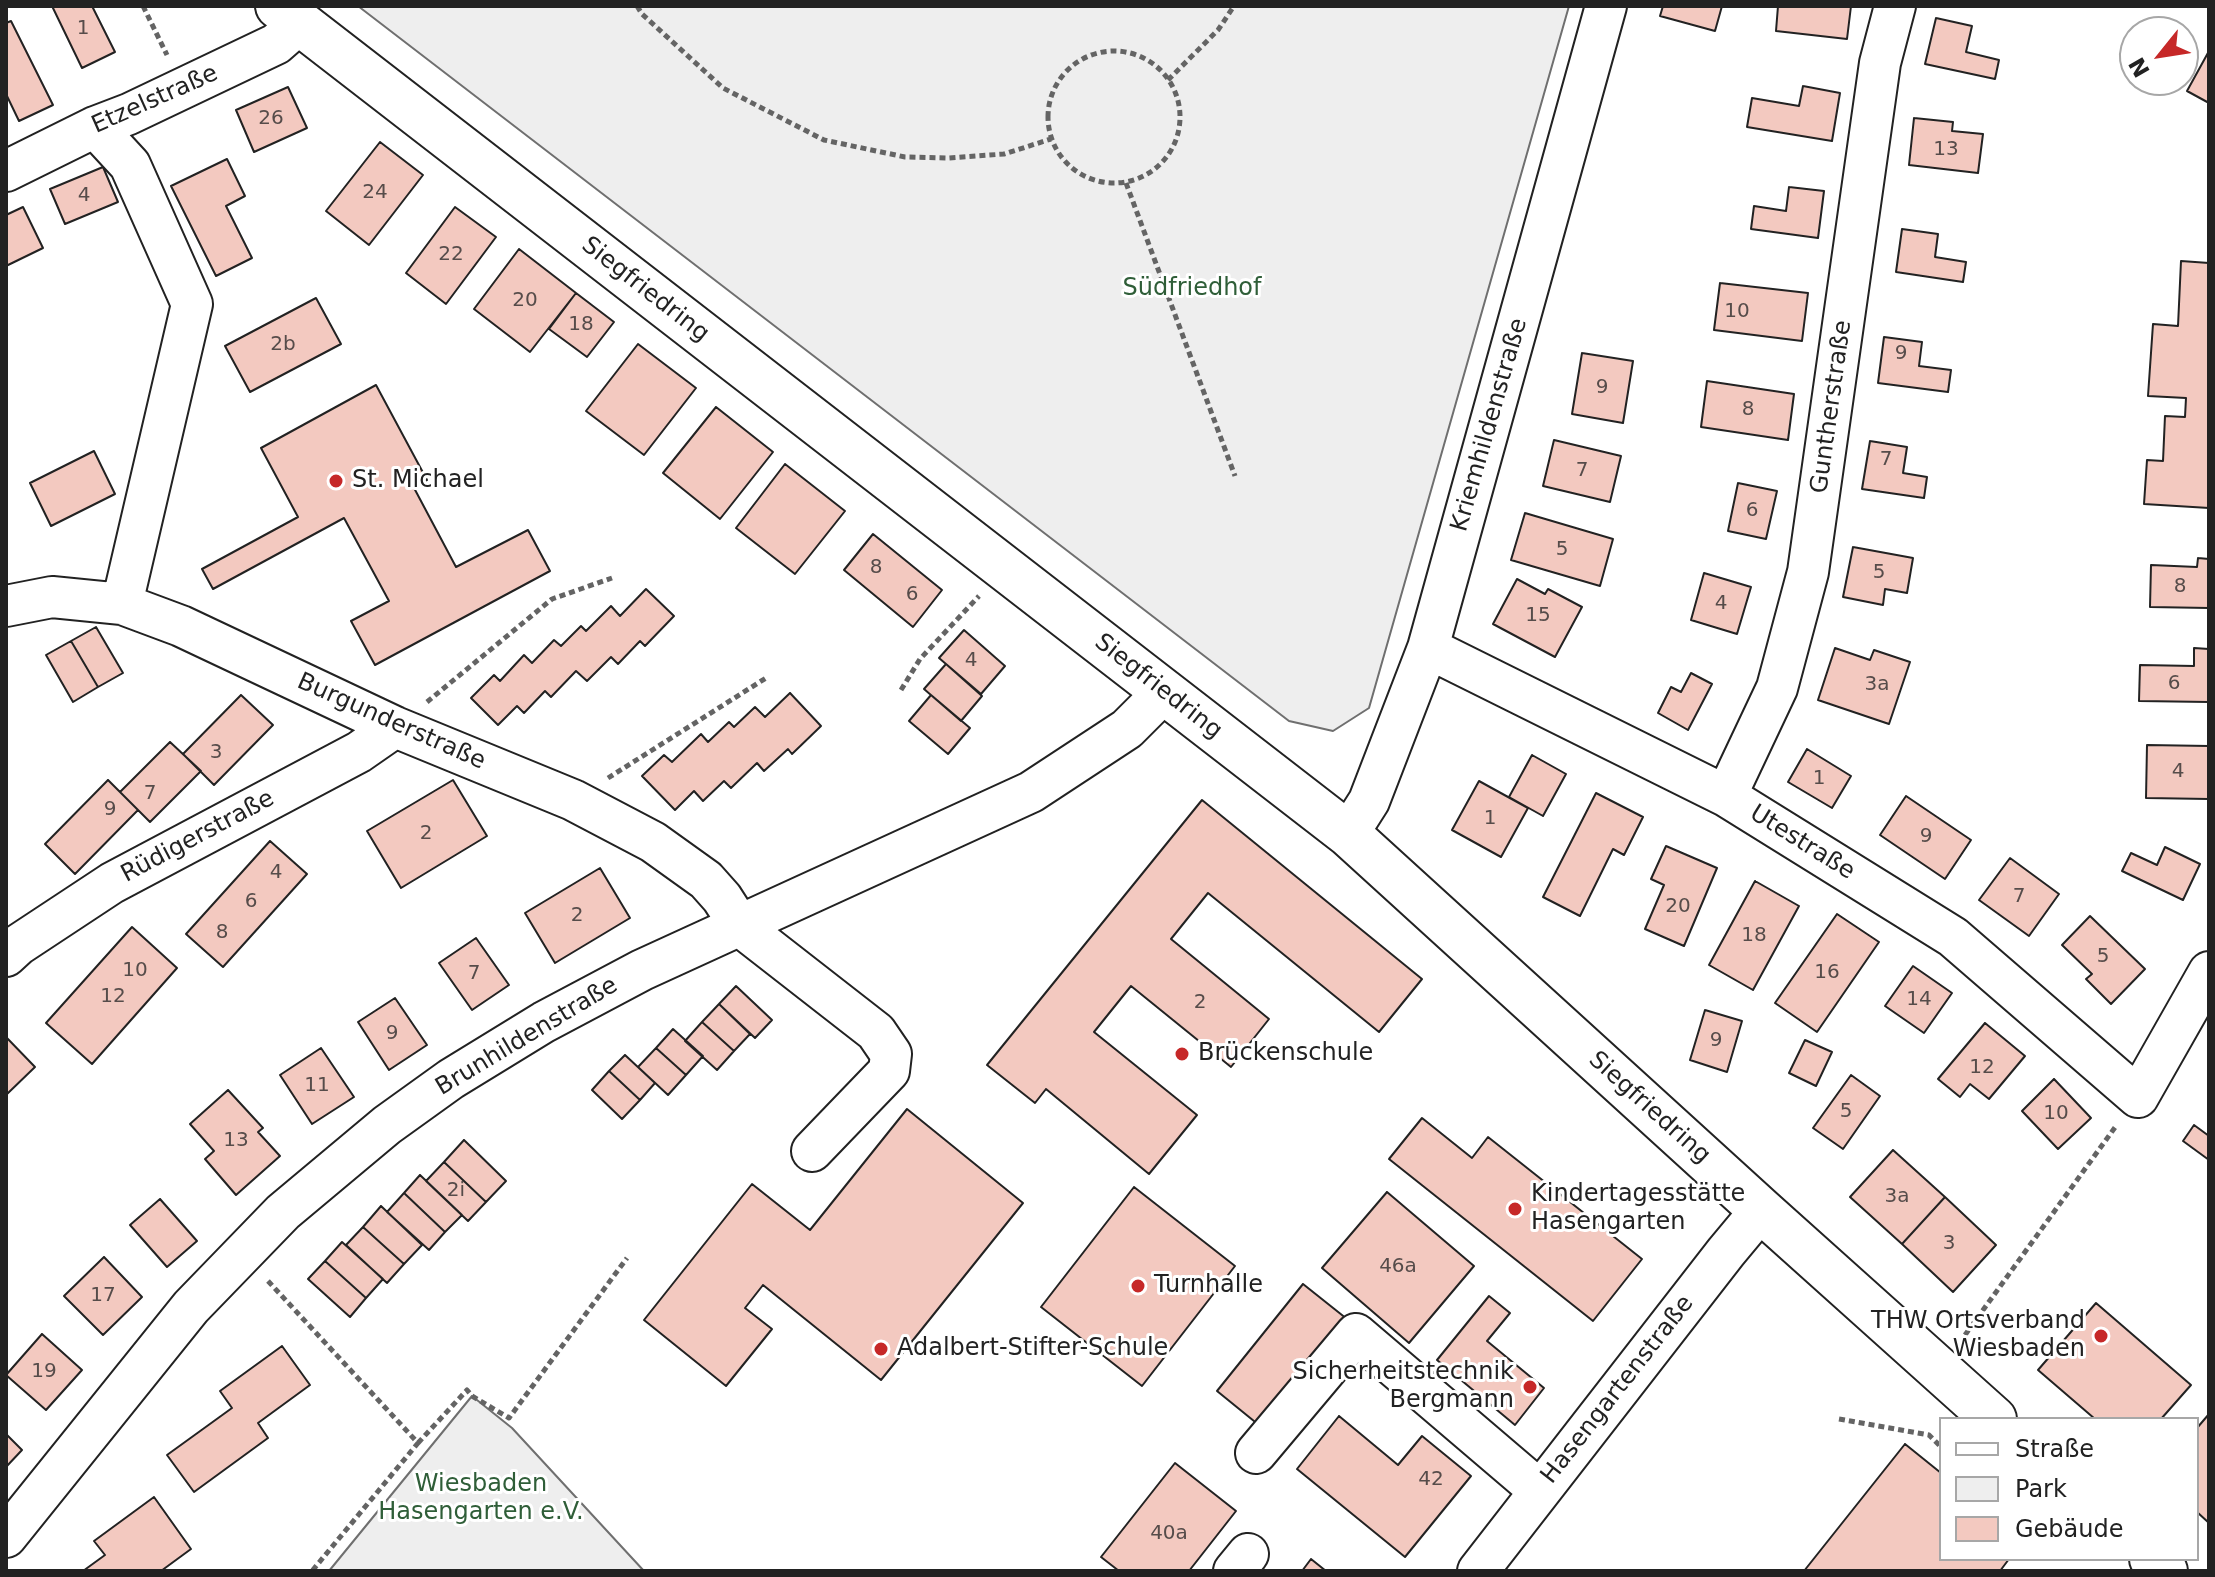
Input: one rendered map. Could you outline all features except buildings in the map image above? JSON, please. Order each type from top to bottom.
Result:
[{"type":"main road","name":"Siegfriedring","points":[[289,14],[1348,834],[1992,1417]]},
{"type":"street","name":"Kriemhildenstraße","points":[[1348,834],[1369,801],[1428,648],[1606,6]]},
{"type":"street","name":"Guntherstraße","points":[[1726,796],[1777,688],[1808,572],[1880,63],[1895,6]]},
{"type":"street","name":"Etzelstraße","points":[[6,171],[276,44],[289,14]]},
{"type":"street","points":[[95,127],[130,165],[192,304],[122,604]]},
{"type":"street","name":"Burgunderstraße","points":[[6,606],[52,597],[122,604],[181,626],[395,727],[573,800],[653,842],[706,880],[740,926],[876,1032],[891,1054],[889,1071],[812,1151]]},
{"type":"street","name":"Utestraße","points":[[1428,648],[1726,796],[1953,937],[2138,1097]]},
{"type":"street","name":"Brunhildenstraße","points":[[6,1537],[191,1307],[242,1253],[326,1174],[387,1125],[451,1079],[544,1022],[628,977],[1031,792],[1127,729],[1164,692]]},
{"type":"street","name":"Rüdigerstraße","points":[[6,956],[112,883],[359,752],[395,727]]},
{"type":"street","points":[[2138,1097],[2209,972]]},
{"type":"street","name":"Hasengartenstraße","points":[[1478,1571],[1761,1210]]},
{"type":"street","points":[[1256,1453],[1356,1334],[1540,1491]]},
{"type":"path","points":[[143,6],[183,88]]},
{"type":"path","points":[[637,6],[723,88],[824,140],[905,157],[949,158],[1004,154],[1051,139]]},
{"type":"path","points":[[1168,80],[1218,30],[1234,6]]},
{"type":"path","points":[[1107,51],[1130,53],[1152,63],[1168,80],[1177,97],[1180,115],[1174,143],[1159,166],[1144,177],[1126,183],[1102,183],[1080,174],[1062,159],[1051,139],[1048,115],[1053,92],[1065,72],[1084,58],[1107,51]]},
{"type":"path","points":[[1126,183],[1235,476]]},
{"type":"path","points":[[395,727],[552,599],[612,578]]},
{"type":"path","points":[[901,690],[920,659],[972,604]]},
{"type":"path","points":[[573,800],[766,678]]},
{"type":"path","points":[[1965,1335],[2138,1097]]},
{"type":"path","points":[[242,1253],[418,1443]]},
{"type":"path","points":[[312,1571],[418,1443],[467,1390],[509,1418],[627,1258]]},
{"type":"path","points":[[1839,1419],[1929,1435],[1939,1445]]},
{"type":"green space","name":"Südfriedhof","points":[[358,6],[1569,6],[1369,708],[1333,731],[1289,721]]},
{"type":"green space","name":"Wiesbaden Hasengarten e.V.","points":[[472,1396],[512,1428],[644,1571],[329,1571]]},
{"type":"place","name":"St. Michael","points":[[336,481]]},
{"type":"place","name":"Brückenschule","points":[[1182,1054]]},
{"type":"place","name":"Kindertagesstätte Hasengarten","points":[[1515,1209]]},
{"type":"place","name":"Turnhalle","points":[[1138,1286]]},
{"type":"place","name":"THW Ortsverband Wiesbaden","points":[[2101,1336]]},
{"type":"place","name":"Adalbert-Stifter-Schule","points":[[881,1349]]},
{"type":"place","name":"Sicherheitstechnik Bergmann","points":[[1530,1387]]}]
